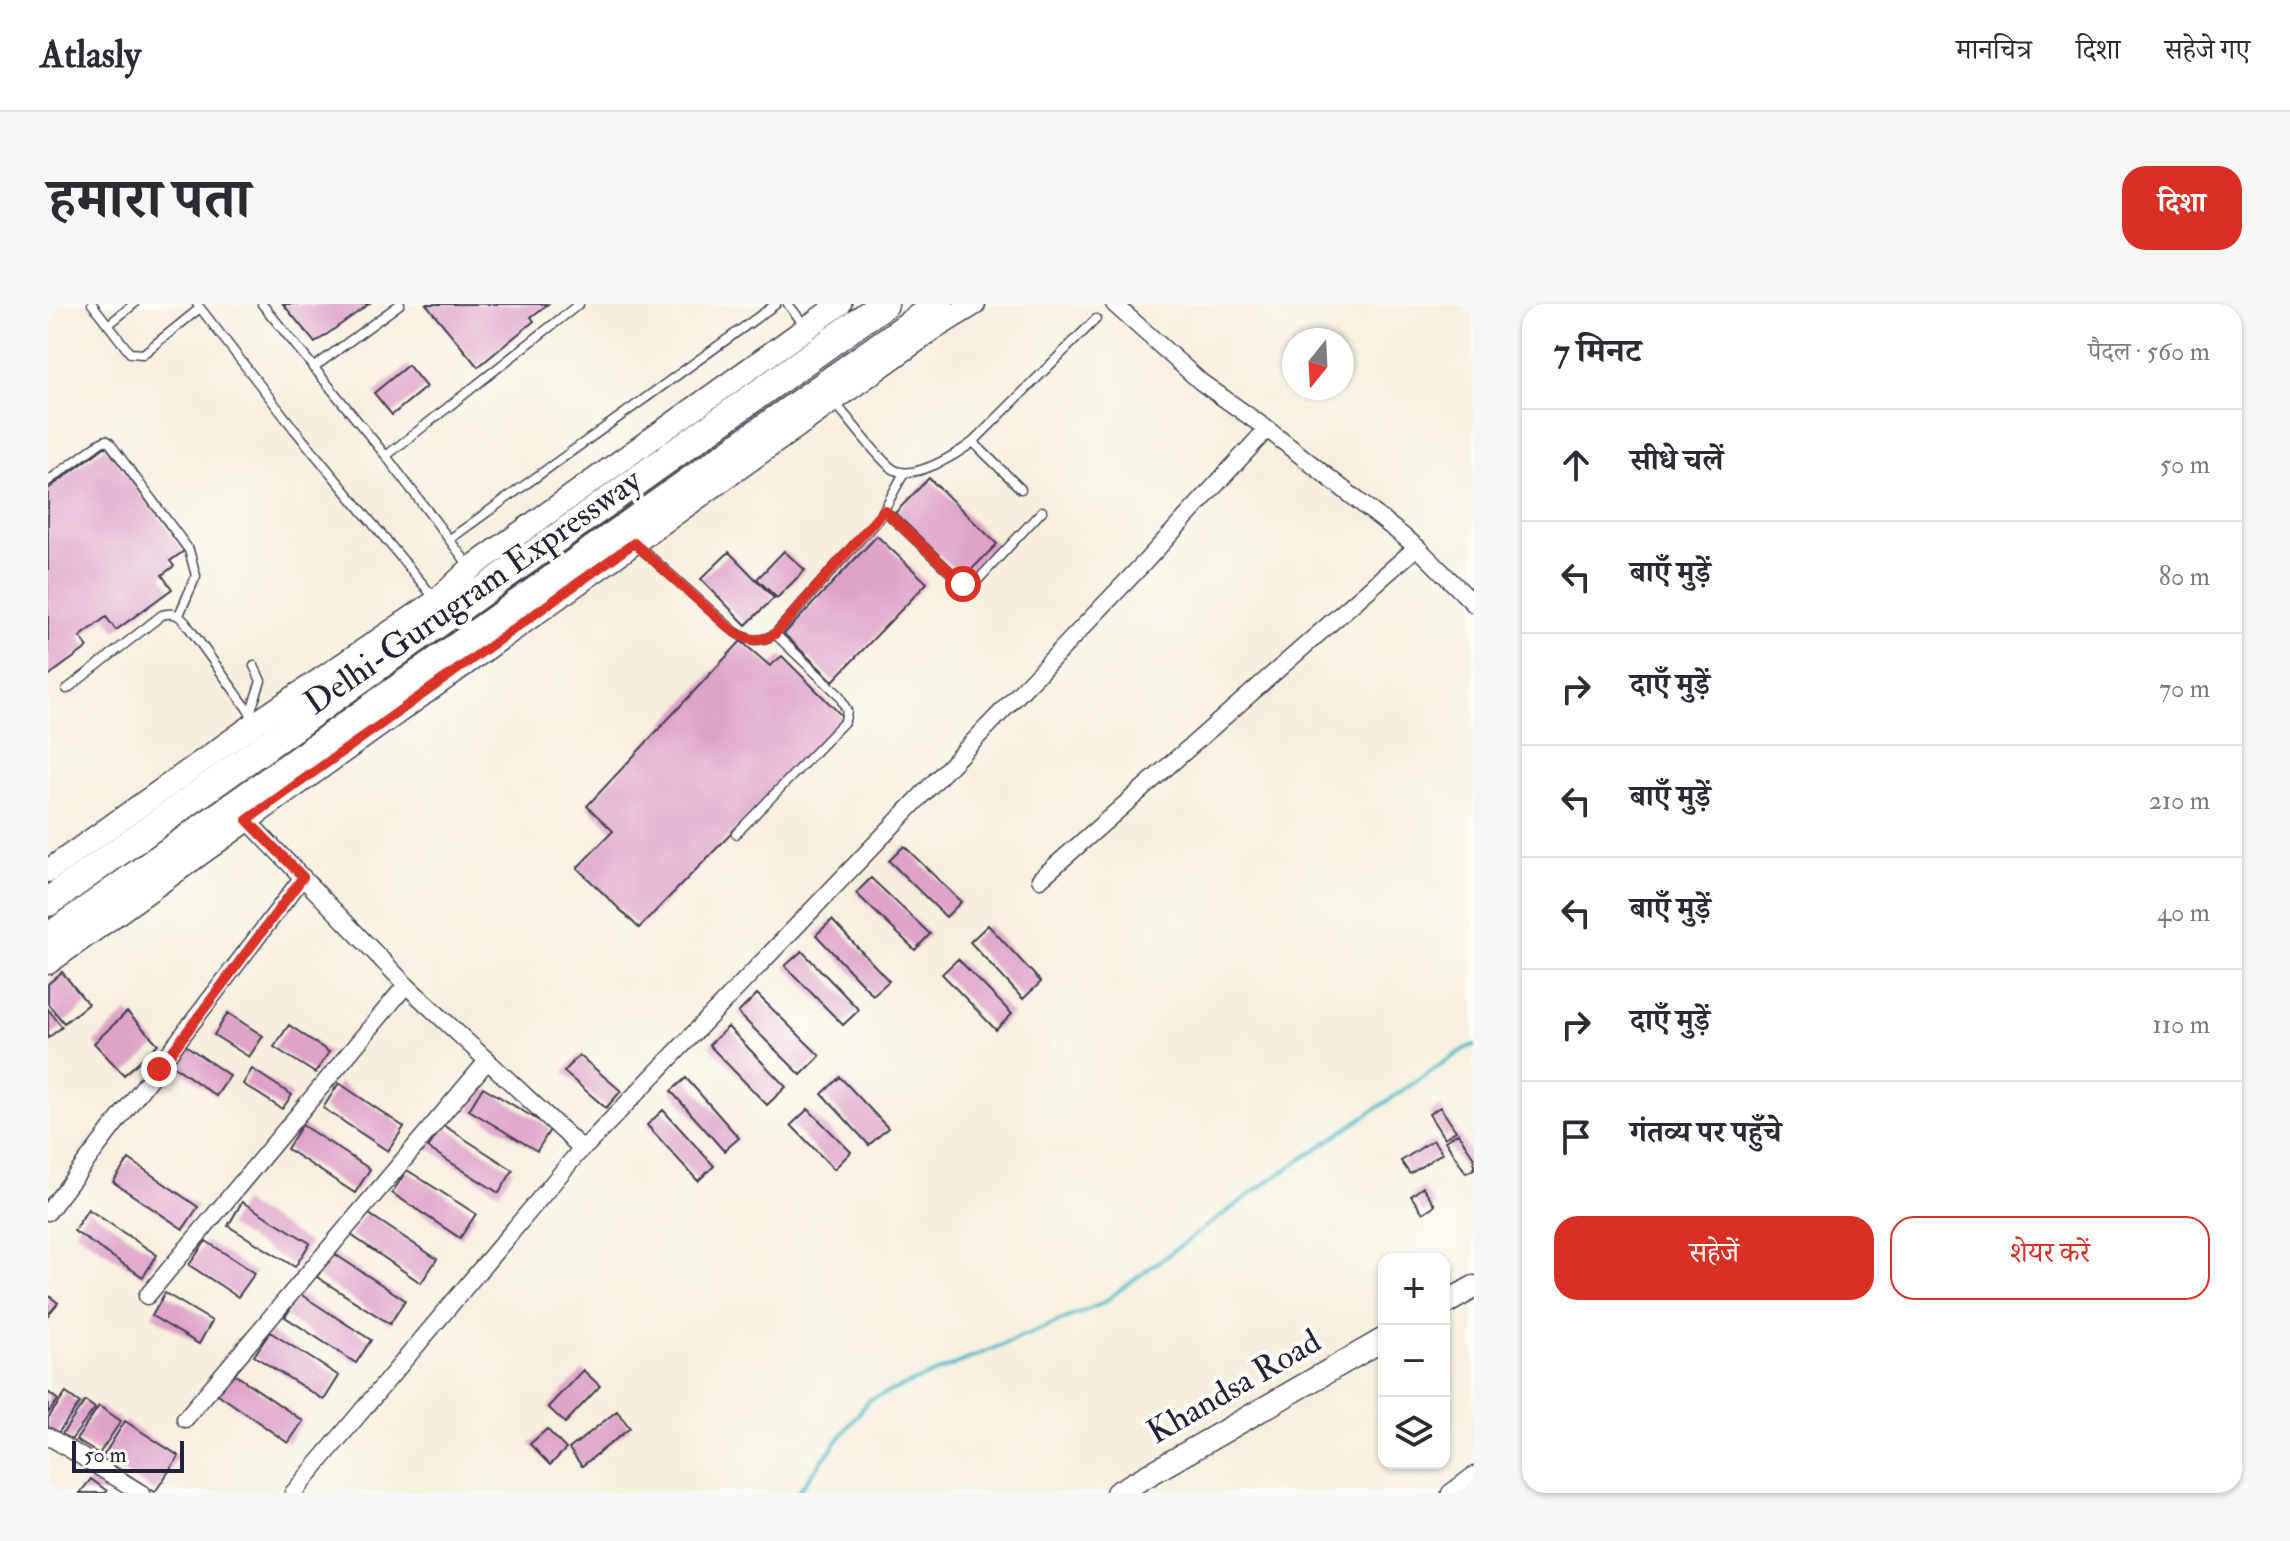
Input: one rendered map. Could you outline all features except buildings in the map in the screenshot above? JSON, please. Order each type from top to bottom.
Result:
[{"type":"highway","name":"Delhi-Gurugram Expressway","points":[[48,902],[884,304]]},
{"type":"highway","name":"Delhi-Gurugram Expressway","points":[[48,938],[939,304]]},
{"type":"main road","points":[[48,871],[254,717],[436,601],[471,568],[840,304]]},
{"type":"main road","points":[[48,963],[933,329],[974,304]]},
{"type":"main road","points":[[1450,1301],[1474,1287]]},
{"type":"main road","name":"Khandsa Road","points":[[1117,1493],[1378,1342]]},
{"type":"street","points":[[1114,304],[1201,382],[1267,429],[1417,547],[1474,604]]},
{"type":"street","points":[[299,1491],[583,1147],[589,1145],[1134,574],[1267,429]]},
{"type":"street","points":[[1040,879],[1417,547]]},
{"type":"street","points":[[247,820],[406,985],[583,1147]]},
{"type":"street","points":[[48,1212],[303,877]]},
{"type":"street","points":[[147,1296],[406,985]]},
{"type":"street","points":[[185,1419],[488,1060]]},
{"type":"street","points":[[48,1436],[141,1493]]},
{"type":"street","points":[[1450,1493],[1474,1475]]},
{"type":"lane","points":[[92,304],[130,353],[143,354],[198,306],[294,429],[436,601]]},
{"type":"lane","points":[[108,325],[134,304]]},
{"type":"lane","points":[[262,304],[386,456],[471,568]]},
{"type":"lane","points":[[313,368],[400,304]]},
{"type":"lane","points":[[386,456],[579,304]]},
{"type":"lane","points":[[450,539],[776,304]]},
{"type":"lane","points":[[788,304],[807,328]]},
{"type":"lane","points":[[834,402],[891,468],[904,473],[925,468],[949,458],[973,442],[1096,319]]},
{"type":"lane","points":[[48,481],[100,443],[109,442],[189,550],[196,576],[179,615]]},
{"type":"lane","points":[[973,442],[1021,489]]},
{"type":"lane","points":[[634,543],[735,632],[759,641],[775,634],[884,510],[904,473]]},
{"type":"lane","points":[[884,510],[963,584],[978,580],[1042,511]]},
{"type":"lane","points":[[67,689],[162,615],[171,613],[179,615],[254,717]]},
{"type":"lane","points":[[736,834],[845,721],[847,711],[839,695],[775,634]]},
{"type":"lane","points":[[254,666],[260,674],[261,688],[254,717]]},
{"type":"waterway","points":[[797,1493],[869,1400],[1101,1304],[1259,1188],[1474,1045]]},
{"type":"route","points":[[159,1069],[303,877],[247,820],[634,543],[728,627],[744,637],[759,641],[775,634],[884,510],[963,584]]}]
